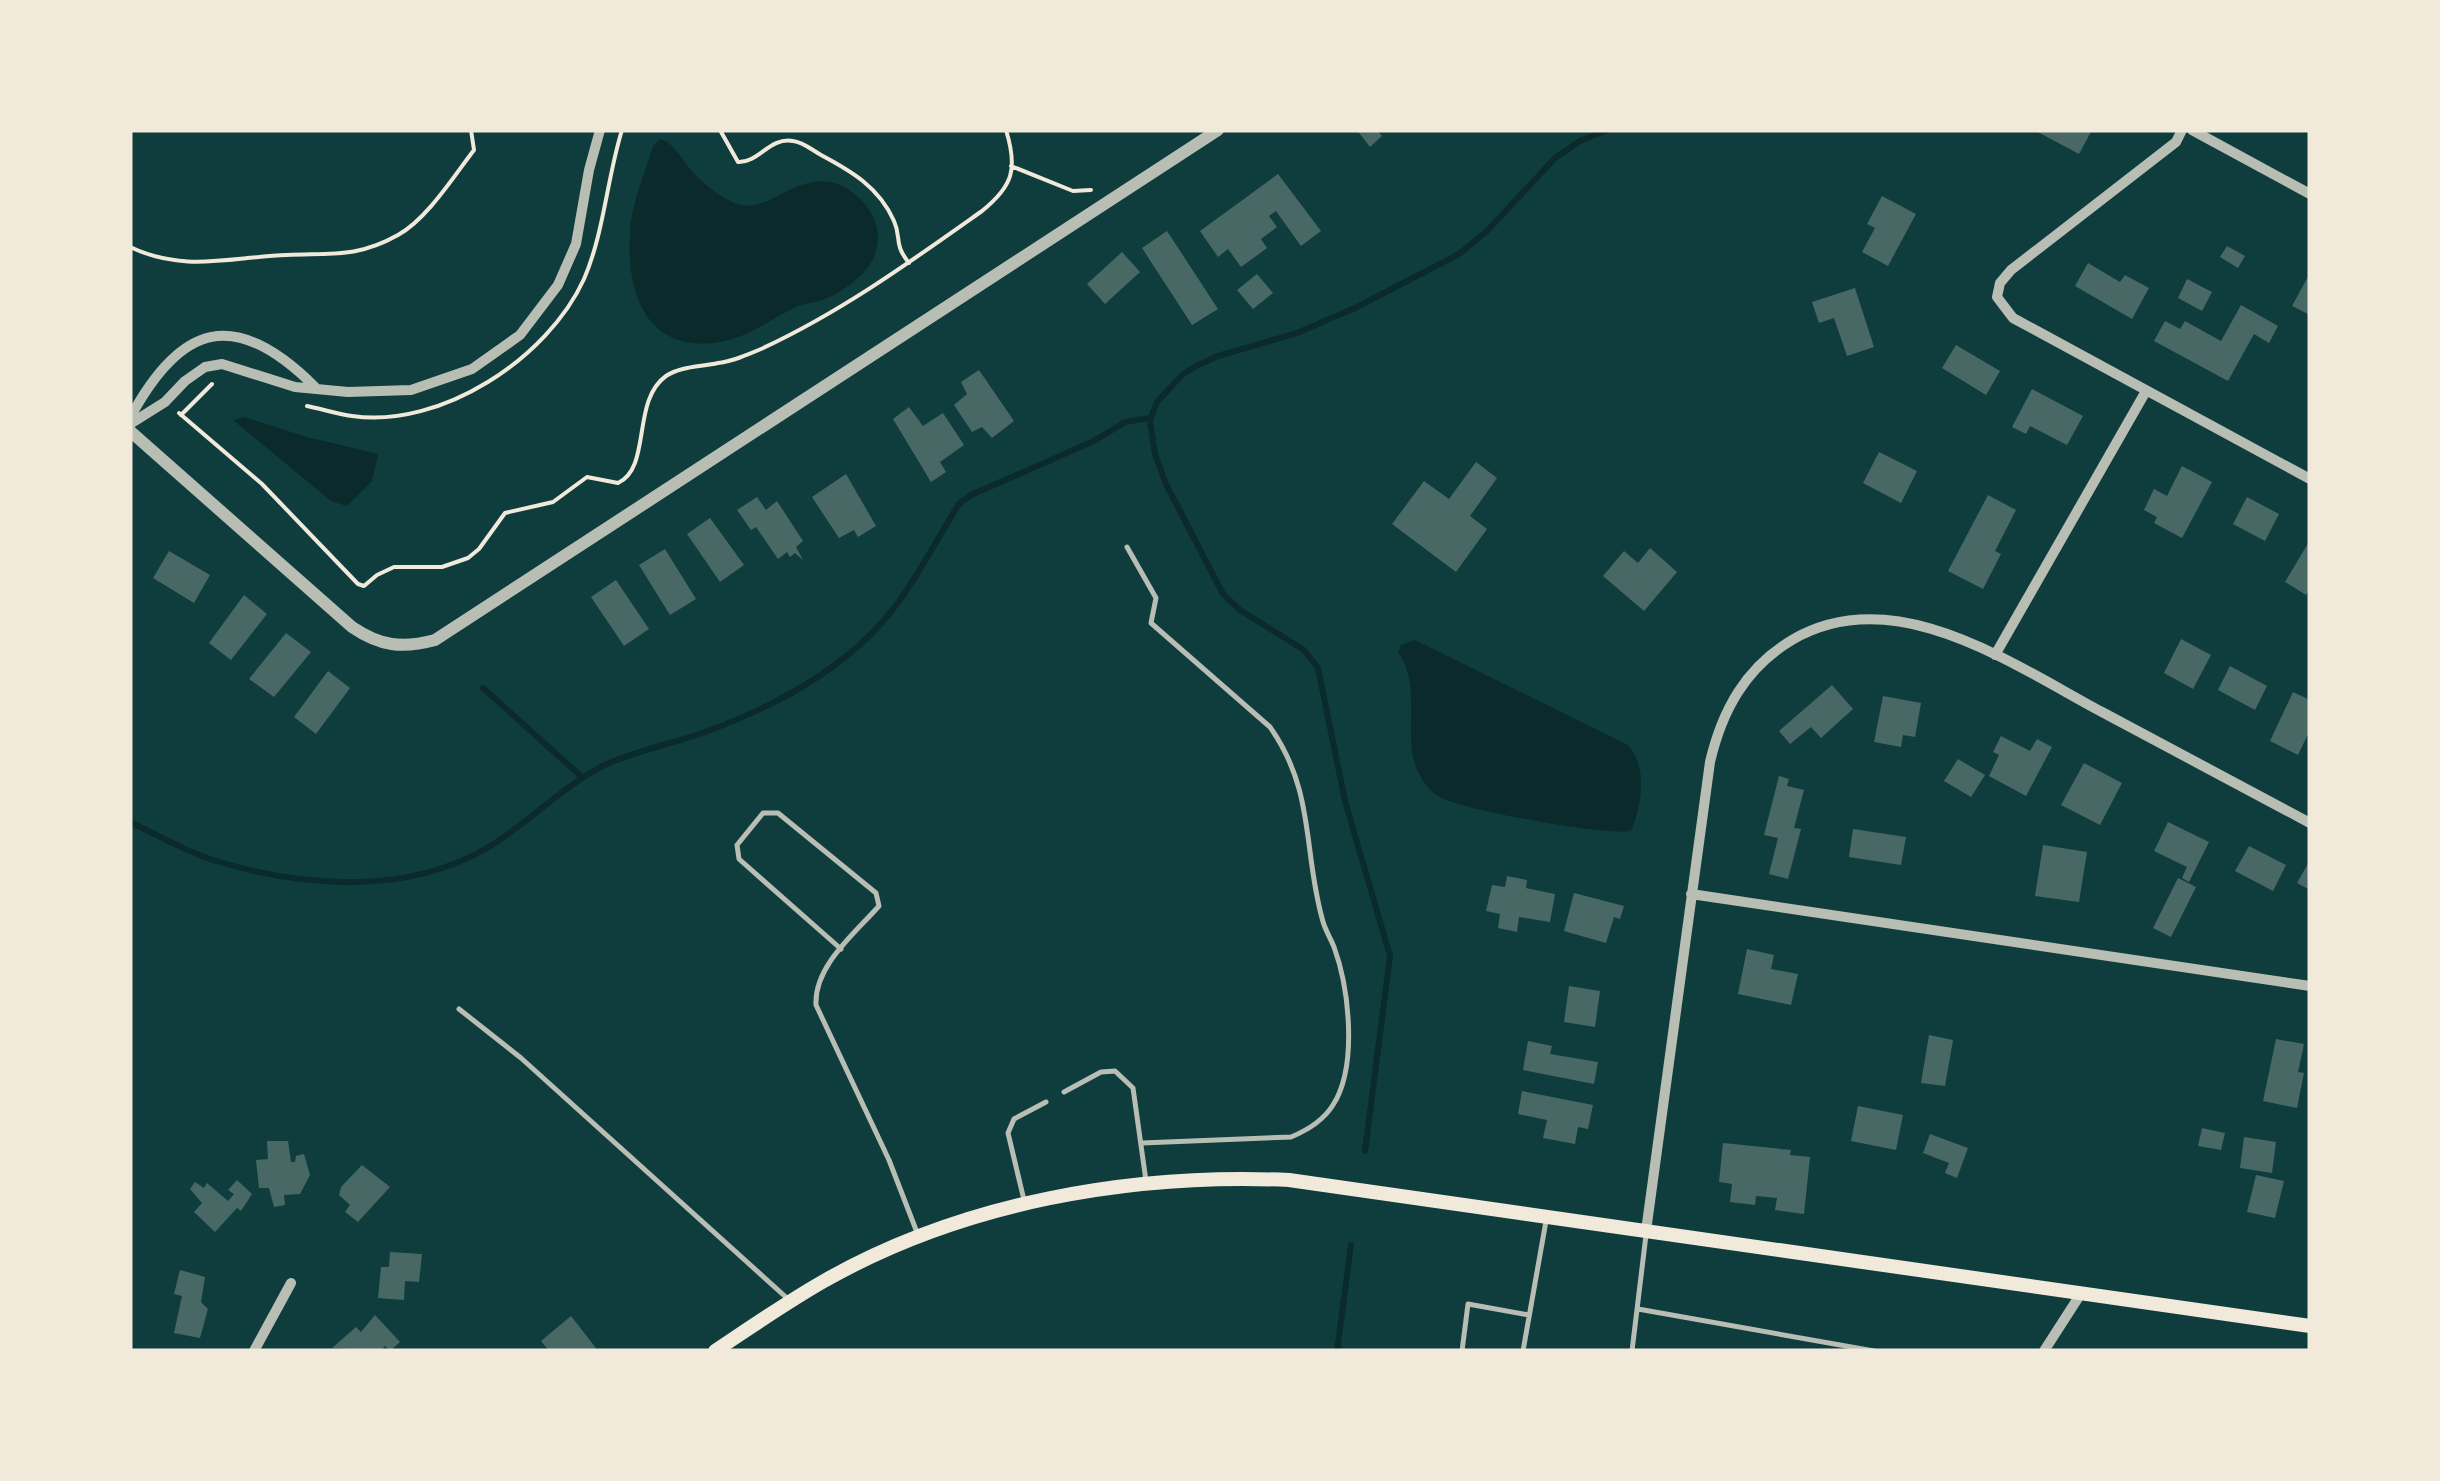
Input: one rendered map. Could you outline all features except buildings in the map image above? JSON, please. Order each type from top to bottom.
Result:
[{"type":"main road","points":[[714,1351],[790,1302],[879,1254],[1024,1203],[1087,1190],[1241,1178],[1289,1180],[2310,1326]]},
{"type":"street","points":[[130,424],[165,402],[205,367],[222,364],[295,388],[348,392],[410,390],[472,368],[520,335],[558,285],[576,244],[588,170],[600,130]]},
{"type":"street","points":[[130,424],[352,627],[372,641],[413,646],[435,640],[1218,130]]},
{"type":"street","points":[[2182,130],[2176,142],[2012,270],[2000,282],[1997,297],[2013,318],[2310,479]]},
{"type":"street","points":[[2192,130],[2310,194]]},
{"type":"street","points":[[130,424],[146,388],[167,361],[196,340],[227,336],[253,342],[298,370],[315,388]]},
{"type":"street","points":[[1996,656],[2146,391]]},
{"type":"street","points":[[1646,1232],[1691,894],[1717,734],[1742,685],[1760,662],[1779,648],[1806,632],[1838,621],[1865,618],[1921,626],[1996,656],[2310,823]]},
{"type":"street","points":[[1691,894],[2310,986]]},
{"type":"street","points":[[254,1351],[291,1283]]},
{"type":"street","points":[[2044,1351],[2080,1295]]},
{"type":"lane","points":[[1127,547],[1156,598],[1151,624],[1270,727],[1284,746],[1301,786],[1322,919],[1334,949],[1349,1024],[1345,1069],[1334,1104],[1310,1129],[1291,1138],[1142,1143]]},
{"type":"lane","points":[[842,948],[739,860],[737,845],[763,814],[778,813],[876,893],[879,906],[842,948],[816,990],[816,1005],[886,1154],[920,1238]]},
{"type":"lane","points":[[459,1009],[521,1058],[790,1302]]},
{"type":"lane","points":[[1064,1092],[1101,1072],[1115,1071],[1133,1088],[1147,1184]]},
{"type":"lane","points":[[1024,1203],[1008,1134],[1014,1118],[1046,1102]]},
{"type":"lane","points":[[1524,1351],[1547,1216]]},
{"type":"lane","points":[[1632,1351],[1646,1232]]},
{"type":"lane","points":[[1462,1351],[1468,1304],[1529,1315]]},
{"type":"lane","points":[[1638,1309],[1874,1351]]},
{"type":"path","points":[[130,247],[154,258],[196,264],[287,255],[344,256],[400,235],[437,199],[474,150],[472,130]]},
{"type":"path","points":[[301,405],[352,416],[398,415],[480,387],[538,344],[568,306],[589,265],[622,130]]},
{"type":"path","points":[[720,130],[738,162],[748,162],[771,144],[794,141],[860,178],[876,192],[892,216],[898,249],[908,263]]},
{"type":"path","points":[[173,409],[262,484],[346,573],[364,586],[376,574],[394,567],[453,565],[478,549],[505,513],[554,502],[587,476],[618,483],[624,480],[637,459],[643,417],[654,391],[666,376],[759,350],[865,294],[998,198],[1008,184],[1011,166],[1006,130]]},
{"type":"path","points":[[1011,166],[1073,191],[1102,186]]},
{"type":"path","points":[[181,415],[201,392],[218,382]]},
{"type":"water","points":[[660,139],[674,148],[707,186],[741,205],[763,202],[813,182],[842,186],[861,199],[874,218],[878,239],[872,261],[838,293],[796,307],[741,336],[720,342],[675,339],[646,315],[632,278],[630,257],[636,201],[653,146]]},
{"type":"water","points":[[244,417],[378,454],[372,481],[347,506],[331,501],[233,420]]},
{"type":"water","points":[[1415,640],[1628,745],[1641,775],[1638,810],[1631,831],[1594,830],[1504,815],[1453,802],[1432,791],[1420,775],[1412,753],[1411,693],[1398,652],[1401,645]]},
{"type":"waterway","points":[[1365,1151],[1390,956],[1345,801],[1318,668],[1304,650],[1240,610],[1223,594],[1166,484],[1155,454],[1150,420],[1157,402],[1183,374],[1198,365],[1297,333],[1459,254],[1487,231],[1555,158],[1580,141],[1607,130]]},
{"type":"waterway","points":[[130,822],[203,856],[246,869],[316,881],[387,880],[455,863],[487,848],[574,783],[605,765],[734,721],[816,678],[883,622],[959,504],[971,495],[1094,441],[1125,422],[1150,418]]},
{"type":"waterway","points":[[483,688],[583,778]]},
{"type":"waterway","points":[[1337,1351],[1351,1245]]}]
